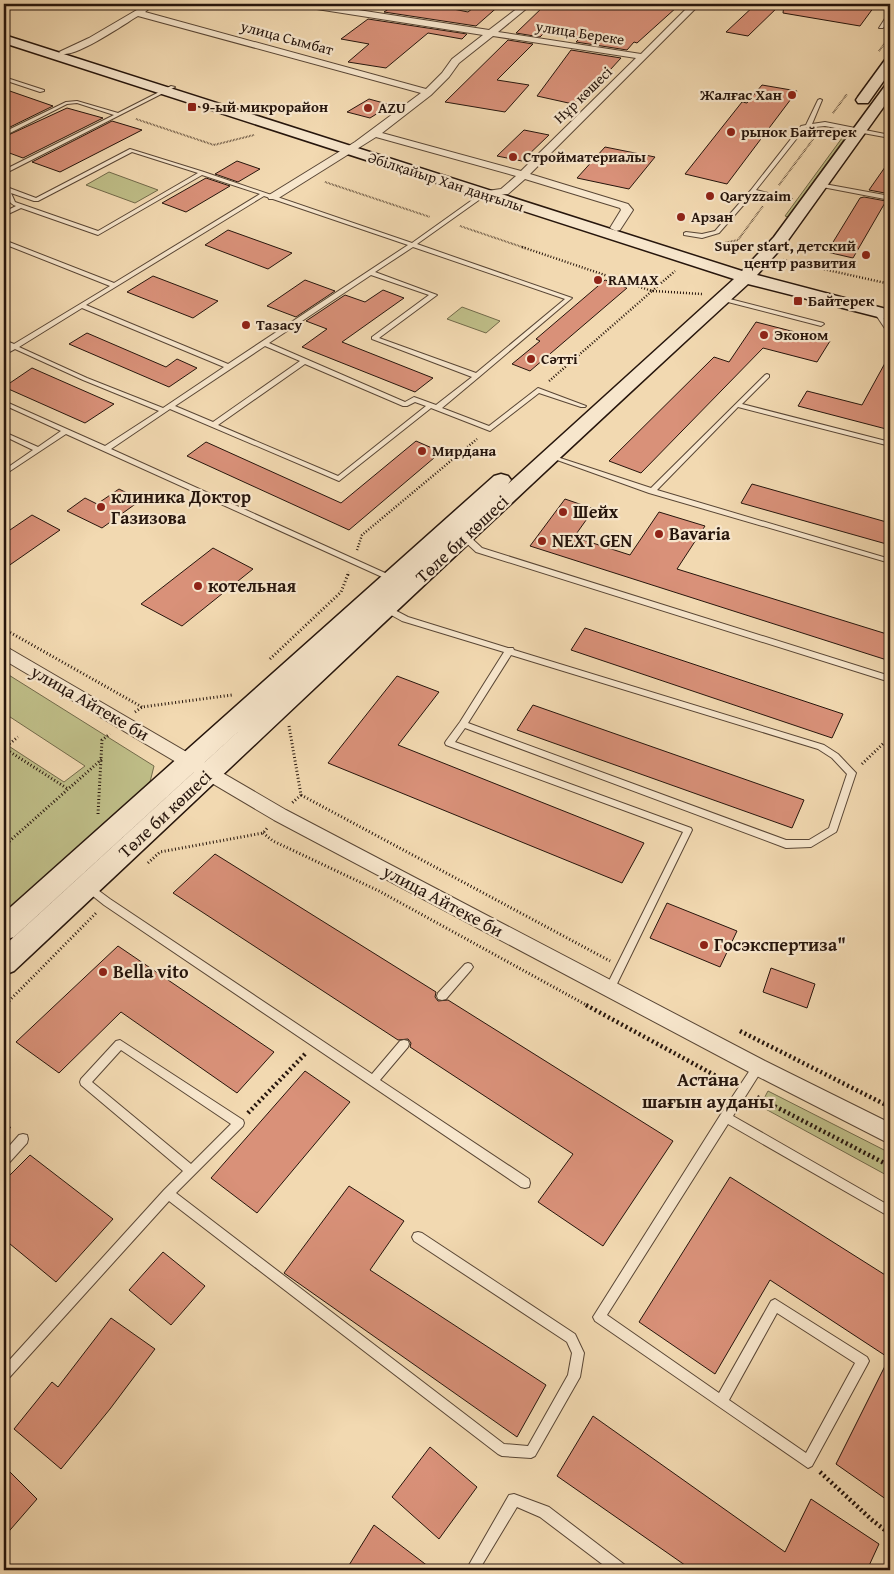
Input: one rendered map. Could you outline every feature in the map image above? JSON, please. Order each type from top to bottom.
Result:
[{"type":"main road","name":"Әбілқайыр Хан даңғылы","points":[[4,33],[348,151],[484,194],[741,271],[886,311]]},
{"type":"main road","name":"Әбілқайыр Хан даңғылы","points":[[4,39],[168,89]]},
{"type":"main road","name":"Төле би көшесі","points":[[833,142],[851,129],[890,63]]},
{"type":"main road","name":"Төле би көшесі","points":[[780,214],[851,129],[890,89]]},
{"type":"main road","name":"Әбілқайыр Хан даңғылы","points":[[348,151],[504,192],[741,271]]},
{"type":"main road","name":"Төле би көшесі","points":[[741,271],[766,256],[780,240],[810,180]]},
{"type":"main road","name":"Төле би көшесі","points":[[4,963],[465,537],[741,271],[770,229]]},
{"type":"main road","name":"Төле би көшесі","points":[[4,929],[583,406],[714,297]]},
{"type":"street","points":[[64,52],[92,40],[152,4]]},
{"type":"street","name":"улица Береке","points":[[304,4],[644,57]]},
{"type":"street","points":[[269,196],[308,177],[375,134],[428,92],[449,72],[455,62],[528,4]]},
{"type":"street","name":"Нұр көшесі","points":[[504,192],[644,57],[695,4]]},
{"type":"street","name":"улица Сымбат","points":[[138,12],[428,92]]},
{"type":"street","points":[[375,134],[566,187],[624,206],[627,210],[616,228]]},
{"type":"street","points":[[484,194],[504,192]]},
{"type":"street","name":"улица Айтеке би","points":[[4,653],[280,815],[758,1067],[890,1134]]},
{"type":"lane","points":[[870,4],[890,8]]},
{"type":"lane","points":[[881,27],[890,15]]},
{"type":"lane","points":[[4,78],[42,90]]},
{"type":"lane","points":[[4,172],[168,89]]},
{"type":"lane","points":[[809,125],[820,100]]},
{"type":"lane","points":[[4,134],[66,103],[78,102],[118,114]]},
{"type":"lane","points":[[686,234],[702,236],[717,232],[753,191],[800,130],[809,125],[825,124],[890,137]]},
{"type":"lane","points":[[4,342],[85,379],[213,425],[339,479],[477,376],[569,298],[202,172],[132,150],[36,200],[5,189]]},
{"type":"lane","points":[[5,189],[13,203],[98,232],[202,172]]},
{"type":"lane","points":[[810,180],[890,198]]},
{"type":"lane","points":[[753,191],[790,200]]},
{"type":"lane","points":[[106,449],[412,245],[484,194]]},
{"type":"lane","points":[[4,353],[269,196]]},
{"type":"lane","points":[[4,214],[21,206]]},
{"type":"lane","points":[[4,242],[115,286]]},
{"type":"lane","points":[[371,272],[434,295],[374,338],[477,376]]},
{"type":"lane","points":[[714,297],[821,324]]},
{"type":"lane","points":[[82,306],[229,367]]},
{"type":"lane","points":[[886,311],[890,332]]},
{"type":"lane","points":[[264,343],[405,405],[414,399],[490,429],[538,390],[583,406]]},
{"type":"lane","points":[[213,425],[305,361]]},
{"type":"lane","points":[[652,491],[767,376]]},
{"type":"lane","points":[[4,403],[391,579]]},
{"type":"lane","points":[[737,405],[890,444]]},
{"type":"lane","points":[[4,473],[66,430]]},
{"type":"lane","points":[[4,434],[38,450]]},
{"type":"lane","points":[[549,456],[652,491],[890,561]]},
{"type":"lane","points":[[465,537],[479,550],[890,679]]},
{"type":"lane","points":[[387,609],[405,619],[821,747],[836,756],[852,773],[833,830],[811,843],[786,844],[462,724]]},
{"type":"lane","points":[[510,650],[449,743],[688,830],[610,989]]},
{"type":"lane","points":[[87,886],[107,902],[526,1183]]},
{"type":"lane","points":[[442,996],[468,967]]},
{"type":"lane","points":[[4,1375],[168,1194],[239,1123],[120,1044],[86,1082],[190,1171]]},
{"type":"lane","points":[[374,1080],[404,1044]]},
{"type":"lane","points":[[721,1401],[775,1305],[863,1361],[808,1462],[599,1317],[758,1067]]},
{"type":"lane","points":[[725,1117],[890,1212]]},
{"type":"lane","points":[[4,1160],[23,1139]]},
{"type":"lane","points":[[168,1194],[502,1450],[531,1452],[574,1377],[578,1353],[571,1338],[418,1237]]},
{"type":"lane","points":[[472,1570],[514,1500],[544,1512],[620,1570]]},
{"type":"path","points":[[128,116],[214,145],[261,134]]},
{"type":"path","points":[[308,177],[652,290],[714,297]]},
{"type":"path","points":[[766,256],[890,284]]},
{"type":"path","points":[[538,390],[652,290]]},
{"type":"path","points":[[4,629],[142,707]]},
{"type":"path","points":[[92,819],[100,812],[102,740],[142,707],[231,695],[251,705]]},
{"type":"path","points":[[271,716],[289,726],[301,795]]},
{"type":"path","points":[[852,773],[890,736]]},
{"type":"path","points":[[18,737],[4,748],[68,788]]},
{"type":"path","points":[[4,846],[102,759]]},
{"type":"path","points":[[146,865],[160,852],[263,833],[301,795]]},
{"type":"path","points":[[301,795],[621,967]]},
{"type":"path","points":[[263,833],[273,841],[378,891],[743,1090],[890,1166]]},
{"type":"path","points":[[4,1006],[107,902]]},
{"type":"path","points":[[740,1031],[890,1107]]},
{"type":"path","points":[[239,1123],[317,1042]]},
{"type":"path","points":[[808,1462],[836,1484],[879,1527],[890,1534]]},
{"type":"shaded area","points":[[842,138],[845,138],[788,217],[785,216]]},
{"type":"shaded area","points":[[109,172],[158,190],[135,203],[86,185]]},
{"type":"shaded area","points":[[462,307],[500,321],[486,333],[447,319]]},
{"type":"shaded area","points":[[4,672],[154,766],[150,782],[4,914],[4,758],[8,755],[4,752],[4,743],[64,782],[85,766],[4,713]]},
{"type":"shaded area","points":[[768,1091],[890,1153],[890,1177],[760,1106]]},
{"type":"building","points":[[396,4],[426,7],[429,4],[468,12],[478,4],[501,4],[476,26],[384,12]]},
{"type":"building","points":[[546,4],[656,4],[677,7],[637,43],[634,42],[627,50],[576,42],[579,39],[545,32],[540,37],[516,33]]},
{"type":"building","points":[[756,4],[781,4],[748,36],[726,32]]},
{"type":"building","points":[[784,4],[866,4],[874,7],[860,26],[783,13]]},
{"type":"building","points":[[368,19],[467,34],[462,39],[428,33],[386,68],[348,62],[369,44],[341,39]]},
{"type":"building","points":[[508,40],[533,44],[497,80],[529,85],[505,112],[445,102]]},
{"type":"building","points":[[571,50],[621,58],[573,104],[537,96]]},
{"type":"building","points":[[762,85],[797,91],[727,184],[685,174],[742,102],[747,103]]},
{"type":"building","points":[[4,89],[53,106],[4,130]]},
{"type":"building","points":[[369,99],[391,105],[370,118],[347,112]]},
{"type":"building","points":[[67,108],[103,118],[23,158],[4,151],[4,137]]},
{"type":"building","points":[[112,121],[142,130],[60,172],[32,162]]},
{"type":"building","points":[[524,130],[549,135],[522,161],[497,156]]},
{"type":"building","points":[[605,147],[655,157],[629,189],[577,178]]},
{"type":"building","points":[[890,160],[890,194],[869,190]]},
{"type":"building","points":[[237,161],[260,169],[238,182],[215,174]]},
{"type":"building","points":[[206,178],[230,186],[186,212],[162,203]]},
{"type":"building","points":[[860,198],[886,201],[853,258],[827,252]]},
{"type":"building","points":[[228,230],[292,253],[268,269],[205,245]]},
{"type":"building","points":[[153,276],[218,301],[193,318],[127,292]]},
{"type":"building","points":[[305,280],[335,291],[296,317],[267,306]]},
{"type":"building","points":[[605,280],[627,288],[530,371],[512,364],[540,341],[536,339]]},
{"type":"building","points":[[383,290],[404,298],[342,342],[433,378],[415,392],[302,347],[327,329],[306,321],[345,295],[365,302]]},
{"type":"building","points":[[756,322],[830,341],[817,362],[763,348],[641,473],[609,461],[714,357],[729,362]]},
{"type":"building","points":[[87,333],[166,367],[177,359],[197,368],[169,387],[69,344]]},
{"type":"building","points":[[890,354],[890,430],[798,406],[807,391],[862,405]]},
{"type":"building","points":[[32,368],[114,404],[85,423],[4,387]]},
{"type":"building","points":[[416,441],[441,452],[349,530],[187,456],[206,442],[341,503]]},
{"type":"building","points":[[752,484],[890,523],[890,545],[741,503]]},
{"type":"building","name":"клиника Доктор Газизова","points":[[119,489],[141,500],[102,528],[67,511],[85,498],[97,504]]},
{"type":"building","points":[[565,499],[594,509],[574,537],[630,555],[659,512],[705,526],[677,569],[890,635],[890,661],[530,546]]},
{"type":"building","points":[[32,515],[60,530],[4,569],[4,534]]},
{"type":"building","name":"котельная","points":[[213,548],[253,569],[182,626],[141,604]]},
{"type":"building","points":[[585,628],[843,714],[832,738],[571,650]]},
{"type":"building","points":[[397,676],[439,692],[398,745],[644,843],[622,883],[328,763]]},
{"type":"building","points":[[533,705],[804,800],[792,828],[517,730]]},
{"type":"building","points":[[215,854],[436,992],[435,997],[438,1001],[448,1000],[673,1141],[603,1246],[538,1202],[573,1154],[410,1047],[411,1043],[408,1039],[398,1040],[173,893]]},
{"type":"building","points":[[667,903],[737,931],[720,967],[650,938]]},
{"type":"building","points":[[118,946],[274,1052],[237,1093],[121,1012],[59,1073],[16,1042]]},
{"type":"building","points":[[771,968],[815,984],[807,1008],[763,992]]},
{"type":"building","points":[[305,1071],[350,1102],[257,1213],[211,1178]]},
{"type":"building","points":[[30,1155],[113,1219],[56,1282],[4,1239],[4,1181]]},
{"type":"building","points":[[730,1177],[890,1278],[890,1502],[836,1464],[889,1358],[770,1280],[715,1374],[639,1322]]},
{"type":"building","points":[[349,1186],[404,1221],[370,1270],[546,1385],[517,1437],[284,1273]]},
{"type":"building","points":[[163,1252],[205,1286],[171,1325],[129,1290]]},
{"type":"building","points":[[111,1318],[155,1349],[110,1409],[61,1469],[14,1429],[52,1382],[58,1387]]},
{"type":"building","points":[[593,1416],[785,1552],[811,1499],[879,1544],[867,1570],[692,1570],[557,1476]]},
{"type":"building","points":[[430,1447],[477,1487],[439,1539],[392,1497]]},
{"type":"building","points":[[4,1466],[37,1499],[4,1537]]},
{"type":"building","points":[[374,1525],[433,1570],[346,1570]]},
{"type":"place","name":"Жалғас Хан","points":[[792,95]]},
{"type":"place","name":"9-ый микрорайон","points":[[192,107]]},
{"type":"place","name":"AZU","points":[[368,108]]},
{"type":"place","name":"рынок Байтерек","points":[[731,132]]},
{"type":"place","name":"Стройматериалы","points":[[513,157]]},
{"type":"place","name":"Qaryzzaim","points":[[710,196]]},
{"type":"place","name":"Арзан","points":[[681,217]]},
{"type":"place","name":"Super start, детский центр развития","points":[[866,255]]},
{"type":"place","name":"RAMAX","points":[[598,280]]},
{"type":"place","name":"Байтерек","points":[[798,301]]},
{"type":"place","name":"Тазасу","points":[[246,325]]},
{"type":"place","name":"Эконом","points":[[764,335]]},
{"type":"place","name":"Cәтті","points":[[531,359]]},
{"type":"place","name":"Мирдана","points":[[422,451]]},
{"type":"place","name":"клиника Доктор Газизова","points":[[101,507]]},
{"type":"place","name":"Шейх","points":[[563,512]]},
{"type":"place","name":"Bavaria","points":[[659,534]]},
{"type":"place","name":"NEXT GEN","points":[[542,541]]},
{"type":"place","name":"котельная","points":[[198,586]]},
{"type":"place","name":"Госэкспертиза\"","points":[[704,945]]},
{"type":"place","name":"Bella vito","points":[[103,972]]},
{"type":"district","name":"Астана шағын ауданы","points":[[708,1090]]}]
